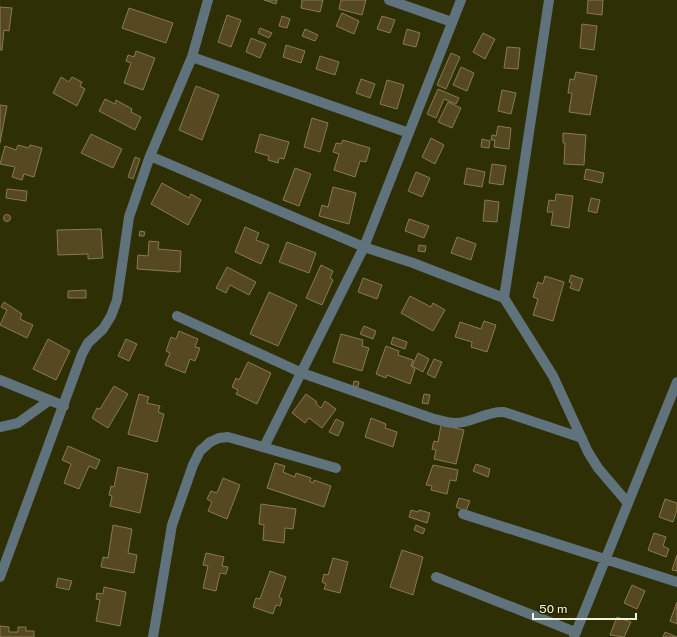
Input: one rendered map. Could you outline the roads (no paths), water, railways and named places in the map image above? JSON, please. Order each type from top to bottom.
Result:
[{"type":"street","points":[[0,577],[82,354],[88,343],[102,329],[111,316],[117,300],[129,217],[150,156],[192,57],[208,0]]},
{"type":"street","points":[[389,0],[452,22]]},
{"type":"street","points":[[264,447],[364,247],[461,0]]},
{"type":"street","points":[[504,298],[549,0]]},
{"type":"street","points":[[192,57],[409,134]]},
{"type":"street","points":[[150,156],[364,247],[413,263],[504,298],[553,376],[598,468],[627,502]]},
{"type":"street","points":[[177,316],[302,373],[434,419],[455,423],[471,420],[495,411],[504,412],[582,438]]},
{"type":"street","points":[[0,380],[64,406]]},
{"type":"street","points":[[436,577],[575,635],[627,502],[677,382]]},
{"type":"street","points":[[0,427],[18,423],[50,400]]},
{"type":"street","points":[[154,637],[172,525],[193,465],[200,451],[210,442],[219,438],[228,437],[336,468]]},
{"type":"street","points":[[463,514],[677,582]]}]
